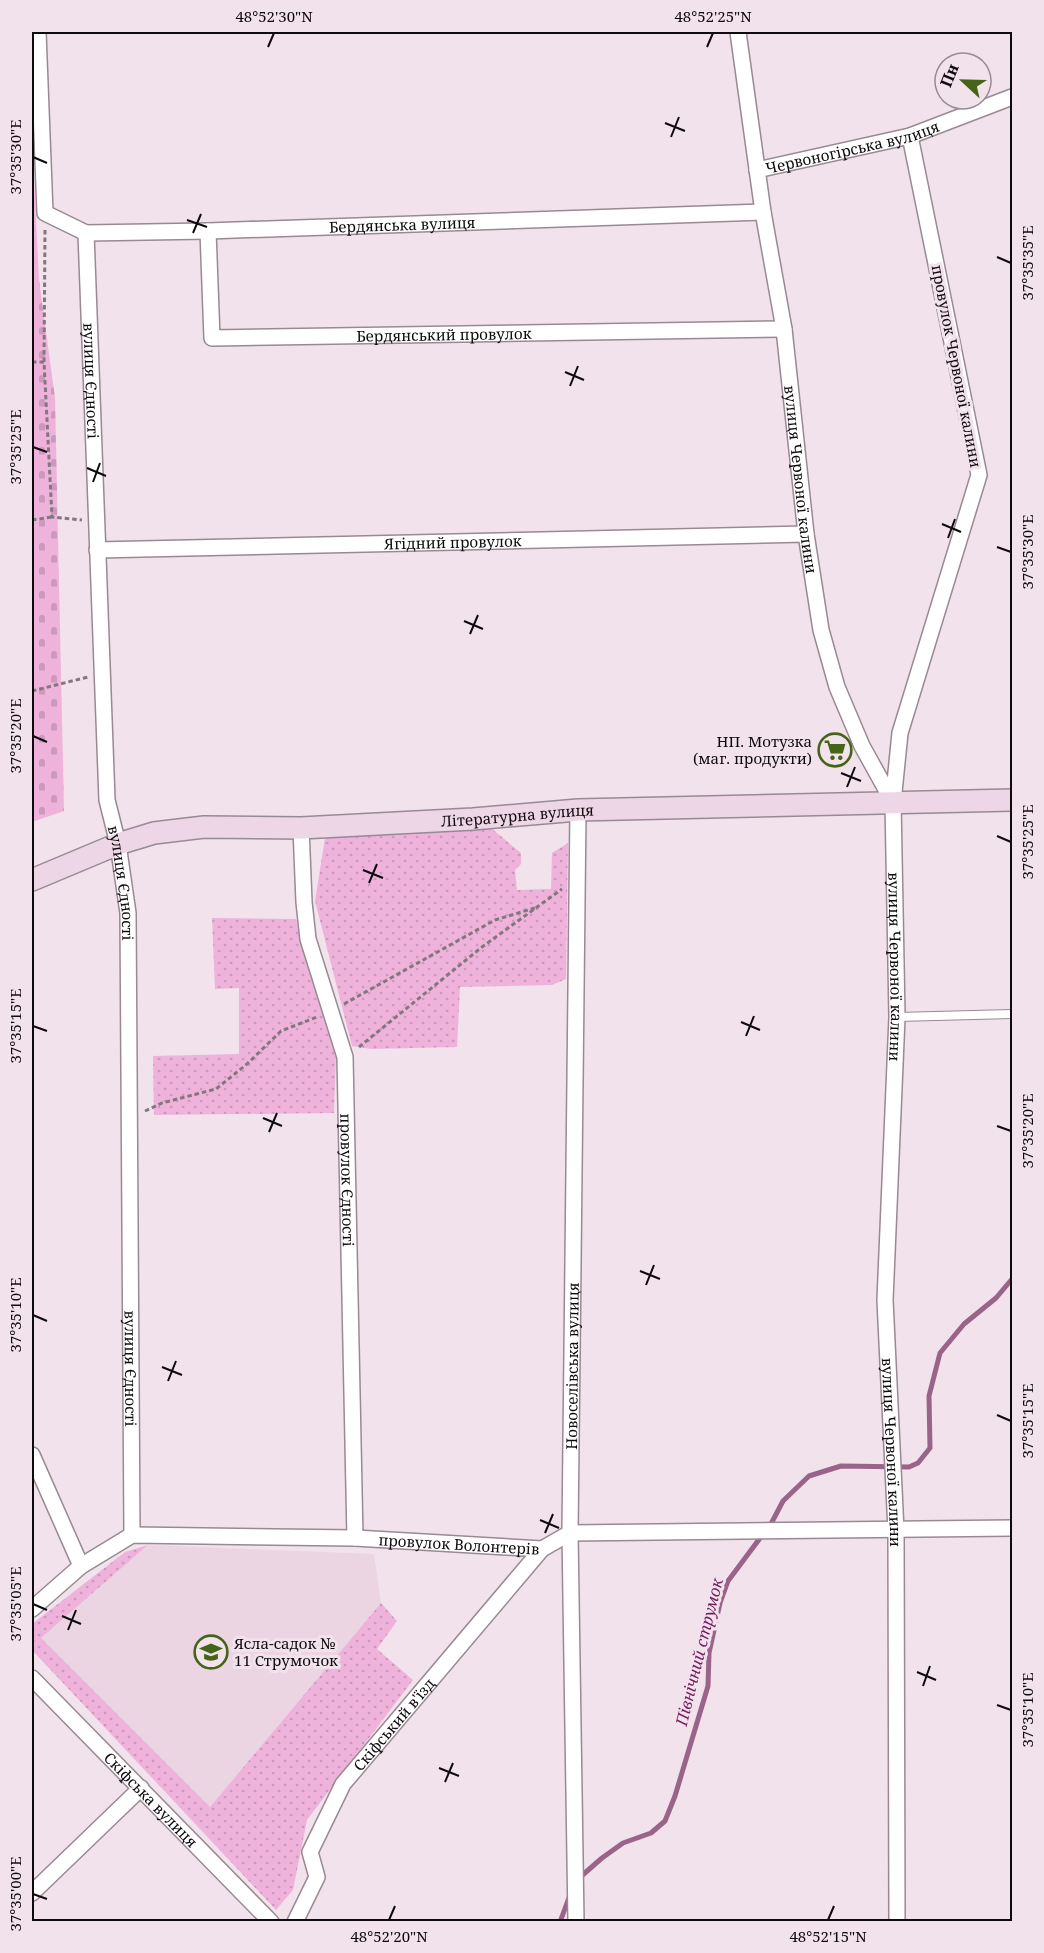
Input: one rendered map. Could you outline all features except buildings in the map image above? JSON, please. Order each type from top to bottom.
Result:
[{"type":"street","points":[[38,32],[45,213]]},
{"type":"street","name":"вулиця Червоної калини","points":[[738,32],[757,170],[784,329],[806,534],[821,630],[837,687],[862,746],[893,802],[897,1017],[885,1300],[896,1531],[897,1922]]},
{"type":"street","name":"Червоногірська вулиця","points":[[757,170],[910,136],[1012,97]]},
{"type":"street","name":"провулок Червоної калини","points":[[893,802],[900,733],[979,475],[910,136]]},
{"type":"street","name":"Бердянська вулиця","points":[[45,213],[86,233],[764,212]]},
{"type":"street","name":"Бердянський провулок","points":[[208,231],[212,338],[784,329]]},
{"type":"street","name":"вулиця Єдності","points":[[86,233],[107,800],[118,844],[128,913],[132,1536]]},
{"type":"street","name":"Ягідний провулок","points":[[97,550],[806,534]]},
{"type":"street","name":"Літературна вулиця","points":[[32,880],[118,844],[154,833],[204,827],[301,828],[473,819],[578,810],[1012,800]]},
{"type":"street","name":"Новоселівська вулиця","points":[[576,1922],[570,1533],[578,810]]},
{"type":"street","name":"провулок Єдності","points":[[301,828],[308,939],[345,1057],[355,1538]]},
{"type":"street","points":[[32,1455],[81,1566]]},
{"type":"street","name":"провулок Волонтерів","points":[[132,1536],[355,1538],[542,1549],[570,1533],[1012,1528]]},
{"type":"street","points":[[32,1609],[81,1566],[132,1536]]},
{"type":"street","name":"Скіфський в'їзд","points":[[295,1922],[316,1877],[310,1852],[343,1784],[542,1549]]},
{"type":"street","name":"Скіфська вулиця","points":[[32,1678],[271,1922]]},
{"type":"street","points":[[32,1893],[141,1788]]},
{"type":"lane","points":[[897,1017],[1012,1014]]},
{"type":"path","points":[[45,213],[44,362],[52,517]]},
{"type":"path","points":[[32,362],[44,362]]},
{"type":"path","points":[[32,520],[52,517],[96,522]]},
{"type":"path","points":[[32,691],[102,674]]},
{"type":"path","points":[[345,1057],[482,947],[577,878]]},
{"type":"path","points":[[129,1126],[142,1112],[162,1103],[216,1089],[248,1064],[281,1031],[331,1011],[495,920],[538,907]]},
{"type":"shaded area","points":[[148,1545],[374,1554],[381,1603],[210,1807],[41,1638]]},
{"type":"green space","points":[[32,139],[39,280],[55,398],[64,811],[32,822]]},
{"type":"green space","points":[[491,828],[521,853],[521,864],[515,870],[517,890],[551,889],[552,853],[568,843],[566,979],[552,985],[460,987],[457,1047],[371,1049],[352,1046],[315,901],[325,838]]},
{"type":"green space","points":[[212,918],[296,919],[300,940],[336,1054],[334,1113],[154,1115],[153,1056],[239,1054],[239,988],[215,989]]},
{"type":"green space","points":[[148,1545],[41,1638],[210,1807],[381,1603],[397,1621],[377,1649],[413,1680],[307,1820],[293,1890],[276,1910],[32,1650],[32,1624],[125,1552]]},
{"type":"waterway","name":"Північний струмок","points":[[578,1879],[623,1843],[651,1833],[665,1821],[675,1796],[708,1686],[709,1653],[720,1603],[728,1581],[772,1522],[783,1501],[809,1476],[841,1466],[909,1467],[918,1463],[930,1448],[929,1396],[940,1353],[964,1324],[996,1298],[1012,1279]]},
{"type":"waterway","name":"Північний струмок","points":[[560,1922],[570,1895]]},
{"type":"place","name":"НП. Мотузка (маг. продукти)","points":[[835,750]]},
{"type":"place","name":"Ясла-садок № 11 Струмочок","points":[[211,1652]]}]
